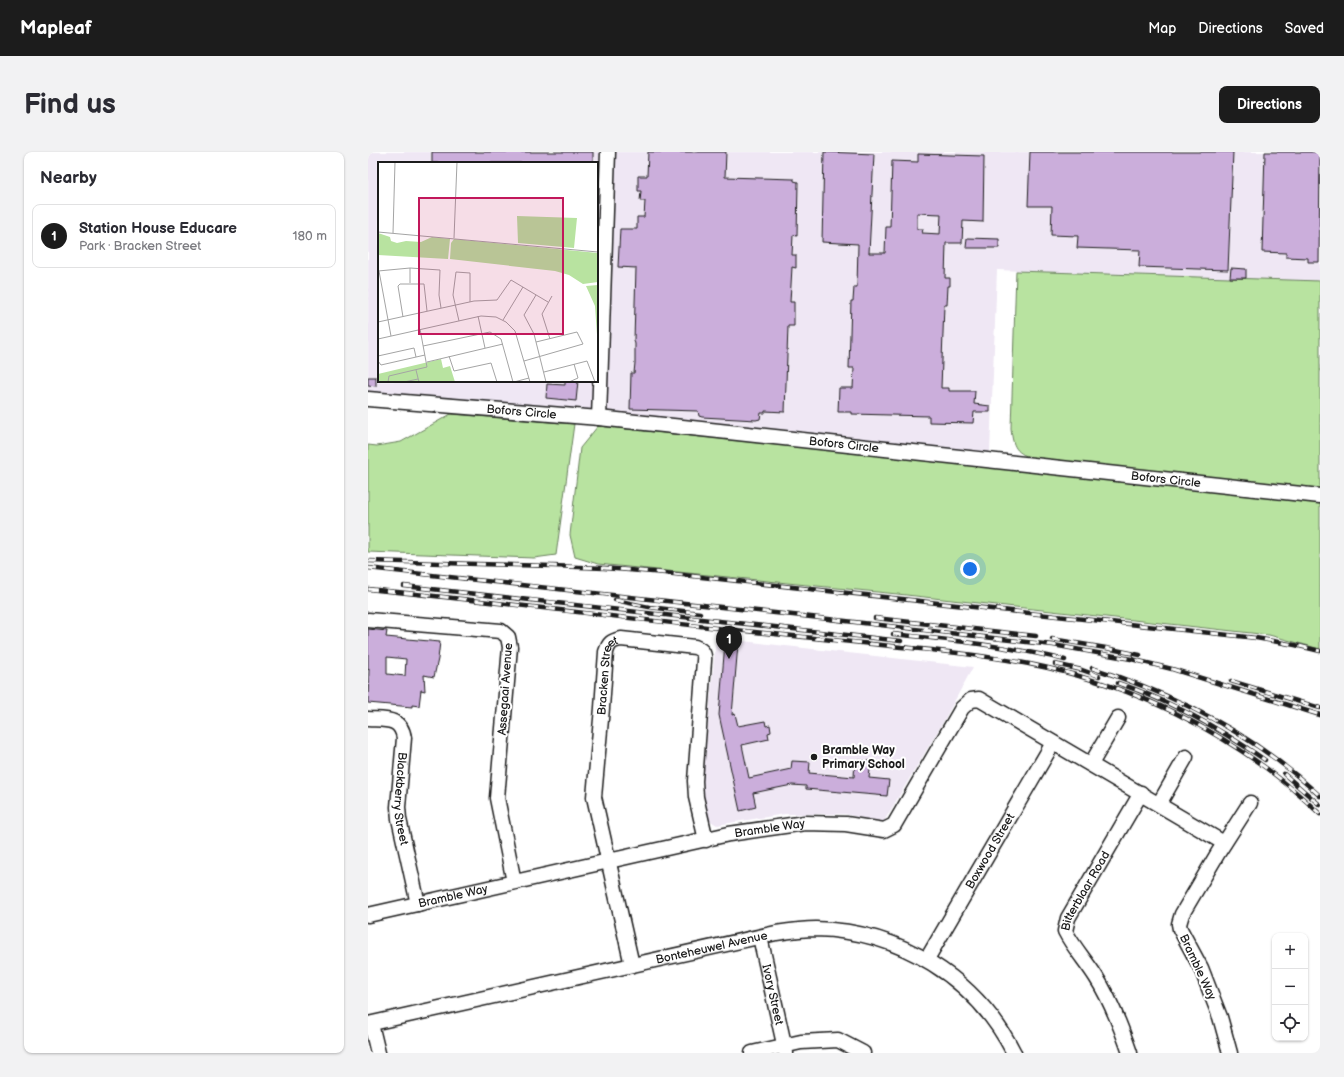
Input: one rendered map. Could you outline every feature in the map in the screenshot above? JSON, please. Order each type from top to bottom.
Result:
[{"type":"street","points":[[599,418],[608,152]]},
{"type":"street","name":"Bofors Circle","points":[[368,399],[599,418],[1320,496]]},
{"type":"street","name":"Assegaai Avenue","points":[[368,620],[500,631],[505,633],[508,637],[510,647],[497,798],[514,882]]},
{"type":"street","name":"Bracken Street","points":[[632,966],[596,806],[594,787],[606,652],[608,645],[612,641],[621,640],[695,647],[700,649],[703,653],[704,661],[695,792],[706,840]]},
{"type":"street","name":"Bramble Way","points":[[368,915],[729,834],[805,823],[846,824],[884,830],[894,825],[962,708],[971,700],[979,699],[1224,843]]},
{"type":"street","points":[[1091,764],[1118,718]]},
{"type":"street","name":"Blackberry Street","points":[[368,719],[398,723],[402,727],[404,738],[398,807],[399,819],[418,904]]},
{"type":"street","name":"Boxwood Street","points":[[927,959],[1053,743]]},
{"type":"street","points":[[1159,804],[1186,757]]},
{"type":"street","name":"Bitterblaar Road","points":[[1130,1053],[1121,1025],[1096,977],[1070,942],[1065,930],[1068,918],[1140,793]]},
{"type":"street","name":"Bramble Way","points":[[1230,1053],[1220,1017],[1201,968],[1182,933],[1180,924],[1182,914],[1224,843],[1250,803]]},
{"type":"street","name":"Bonteheuwel Avenue","points":[[369,1024],[760,937],[800,930],[842,931],[880,939],[927,959],[947,972],[974,996],[991,1016],[1006,1037],[1014,1053]]},
{"type":"street","name":"Ivory Street","points":[[760,937],[785,1049]]},
{"type":"street","points":[[369,1024],[378,1053]]},
{"type":"street","points":[[752,1053],[785,1049],[801,1042],[838,1040],[863,1053]]},
{"type":"shaded area","points":[[368,152],[1320,152],[1320,281],[997,270],[990,452],[368,393]]},
{"type":"shaded area","name":"Bramble Way Primary School","points":[[716,638],[973,667],[942,724],[883,823],[845,814],[785,814],[717,825],[709,820],[702,790]]},
{"type":"green space","points":[[1016,271],[1320,281],[1320,490],[1039,460],[1021,453],[1015,447],[1013,442],[1011,428]]},
{"type":"green space","points":[[451,414],[574,424],[556,555],[534,558],[368,552],[368,445],[377,446],[401,442]]},
{"type":"green space","points":[[598,426],[1320,502],[1320,649],[1269,635],[897,594],[598,564],[575,557],[570,535],[580,448]]},
{"type":"building","points":[[432,152],[593,152],[593,162],[432,162]]},
{"type":"building","points":[[648,152],[726,152],[725,177],[794,179],[794,181],[798,182],[797,236],[793,235],[792,255],[796,255],[796,268],[792,267],[790,302],[794,302],[794,326],[788,326],[785,412],[765,411],[765,413],[761,413],[760,419],[756,420],[702,417],[699,416],[698,411],[630,409],[631,373],[634,373],[635,363],[634,340],[636,268],[618,267],[620,229],[637,229],[637,217],[644,217],[645,201],[640,201],[641,191],[638,191],[638,176],[647,176]]},
{"type":"building","points":[[824,152],[874,154],[869,253],[885,253],[886,227],[890,227],[892,161],[918,162],[918,154],[984,156],[983,222],[963,221],[962,243],[946,243],[945,278],[950,278],[950,286],[948,286],[947,305],[944,305],[941,388],[949,388],[949,391],[975,391],[974,404],[990,406],[990,412],[974,412],[973,423],[929,422],[929,416],[852,414],[852,412],[838,412],[839,388],[853,388],[854,368],[849,368],[851,301],[853,301],[854,287],[857,287],[858,244],[822,242]],"holes":[[[917,213],[941,214],[940,234],[922,233],[923,229],[917,229]]]},
{"type":"building","points":[[1030,152],[1233,152],[1228,270],[1139,267],[1140,250],[1077,248],[1078,236],[1051,235],[1052,206],[1028,206]]},
{"type":"building","points":[[1265,152],[1320,152],[1319,262],[1308,262],[1308,258],[1286,257],[1286,253],[1262,252]]},
{"type":"building","points":[[967,238],[999,239],[999,248],[966,248]]},
{"type":"building","points":[[1231,268],[1246,269],[1246,278],[1230,278]]},
{"type":"building","points":[[368,377],[376,377],[376,386],[368,385]]},
{"type":"building","points":[[565,382],[578,382],[576,401],[546,398],[547,384],[565,385]]},
{"type":"building","points":[[368,629],[387,631],[386,637],[440,642],[434,677],[424,675],[425,691],[421,690],[419,706],[412,705],[412,707],[368,703],[369,669],[368,670]],"holes":[[[387,657],[406,659],[405,676],[387,674]]]},
{"type":"building","points":[[725,643],[738,644],[732,715],[735,714],[738,726],[765,721],[766,726],[770,725],[771,732],[768,733],[769,739],[742,745],[749,778],[791,769],[792,761],[810,762],[809,773],[854,777],[855,760],[871,761],[869,778],[889,780],[887,796],[806,789],[806,786],[792,785],[753,793],[756,807],[740,811],[719,715]]},
{"type":"railway","points":[[368,561],[604,568],[665,573],[1256,638],[1320,651]]},
{"type":"railway","points":[[368,568],[1053,645],[1131,659],[1172,669],[1320,715]]},
{"type":"railway","points":[[404,586],[901,641]]},
{"type":"railway","points":[[368,589],[990,657],[1057,670],[1129,693],[1200,726],[1223,739],[1266,768],[1294,790],[1320,814]]},
{"type":"railway","points":[[615,600],[649,607],[700,613]]},
{"type":"railway","points":[[875,618],[1036,636]]},
{"type":"railway","points":[[893,634],[1001,647],[1065,660]]},
{"type":"railway","points":[[1052,639],[1140,655]]},
{"type":"railway","points":[[1055,664],[1082,670],[1099,676]]},
{"type":"railway","points":[[1092,668],[1154,691],[1213,719],[1269,754],[1320,796]]},
{"type":"railway","points":[[1231,681],[1320,708]]},
{"type":"railway","points":[[1118,683],[1157,698],[1194,716],[1265,760]]},
{"type":"railway","points":[[1284,774],[1320,805]]},
{"type":"place","name":"Station House Educare","points":[[729,659]]},
{"type":"place","name":"Bramble Way Primary School","points":[[814,757]]}]
